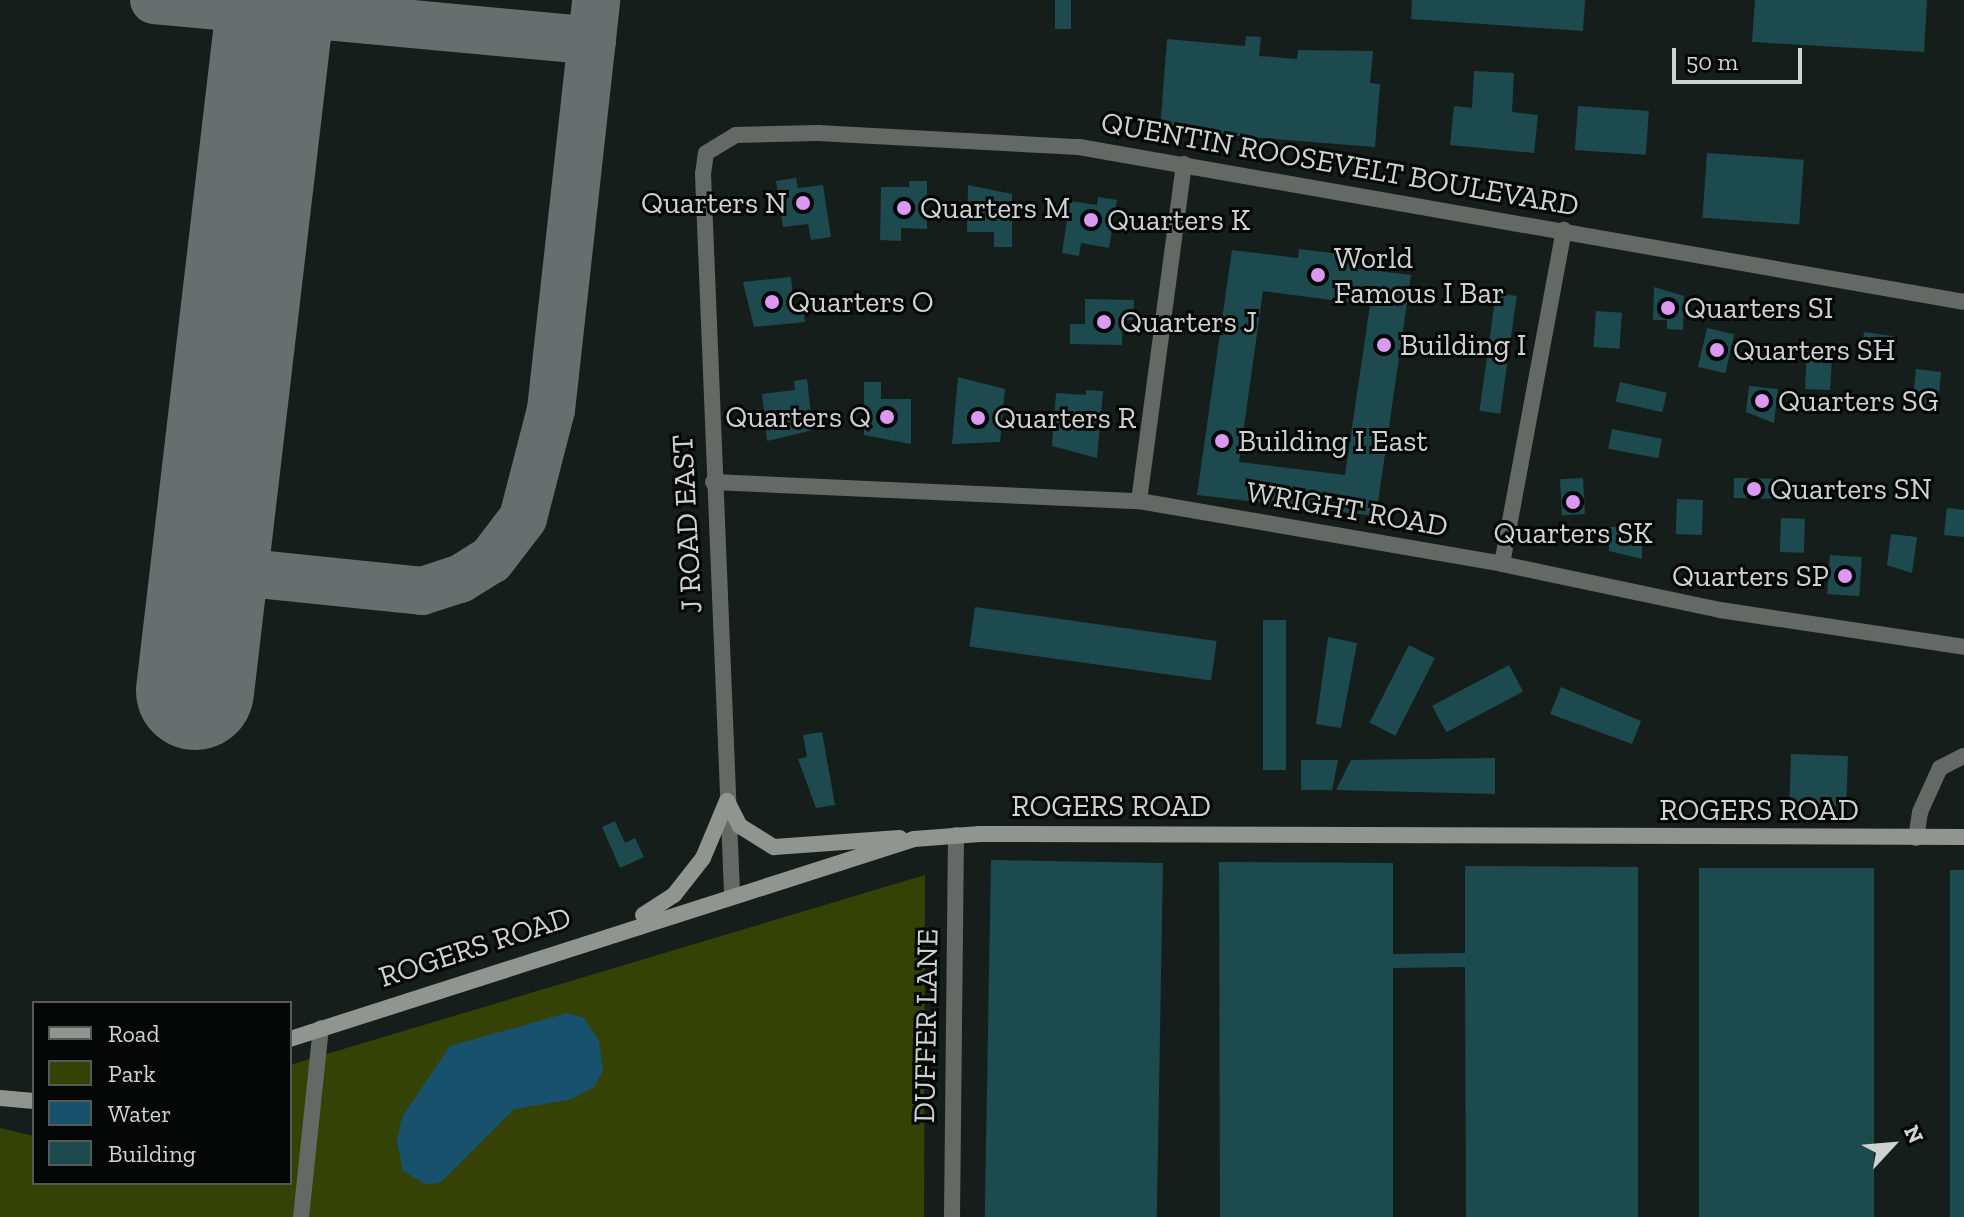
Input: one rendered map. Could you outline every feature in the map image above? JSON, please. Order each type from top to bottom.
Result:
[{"type":"street","name":"QUENTIN ROOSEVELT BOULEVARD","points":[[706,153],[736,135],[818,133],[1079,147],[1964,302]]},
{"type":"street","name":"J ROAD EAST","points":[[706,153],[713,482],[732,893]]},
{"type":"street","points":[[1139,501],[1184,164]]},
{"type":"street","points":[[1502,564],[1564,230]]},
{"type":"street","name":"WRIGHT ROAD","points":[[713,482],[1139,501],[1502,564],[1720,610],[1964,647]]},
{"type":"street","points":[[1916,838],[1920,812],[1940,768],[1964,756]]},
{"type":"street","points":[[727,801],[740,826],[774,847],[869,836],[914,839]]},
{"type":"street","points":[[624,927],[687,878],[714,840],[727,801]]},
{"type":"street","name":"ROGERS ROAD","points":[[292,1038],[624,927],[914,839],[956,835],[1964,837]]},
{"type":"street","name":"DUFFER LANE","points":[[952,1217],[956,835]]},
{"type":"street","points":[[301,1217],[321,1028]]},
{"type":"street","points":[[0,1098],[32,1101]]},
{"type":"green space","points":[[925,875],[924,1217],[0,1217],[0,1128],[32,1136],[32,1185],[292,1185],[292,1064]]},
{"type":"water","points":[[567,1013],[584,1018],[599,1041],[603,1071],[594,1087],[569,1100],[514,1109],[441,1182],[427,1185],[403,1171],[397,1142],[402,1117],[450,1046]]},
{"type":"building","points":[[1055,0],[1071,0],[1071,29],[1055,29]]},
{"type":"building","points":[[1412,0],[1585,0],[1583,31],[1411,19]]},
{"type":"building","points":[[1755,0],[1927,0],[1924,52],[1752,42]]},
{"type":"building","points":[[1246,36],[1261,37],[1259,56],[1297,59],[1298,50],[1373,51],[1370,83],[1380,84],[1375,147],[1160,130],[1167,39],[1245,46]]},
{"type":"building","points":[[1474,71],[1514,73],[1512,112],[1538,115],[1534,153],[1450,145],[1454,106],[1472,108]]},
{"type":"building","points":[[1578,106],[1649,111],[1646,155],[1575,150]]},
{"type":"building","points":[[1707,153],[1804,160],[1799,225],[1702,218]]},
{"type":"building","name":"Quarters N","points":[[796,178],[798,188],[823,185],[831,237],[811,240],[808,224],[783,227],[776,181]]},
{"type":"building","name":"Quarters M","points":[[909,181],[927,181],[927,229],[901,228],[901,241],[880,240],[881,187],[909,187]]},
{"type":"building","points":[[968,185],[1012,194],[1012,247],[994,247],[994,232],[967,232]]},
{"type":"building","name":"Quarters K","points":[[1098,197],[1117,200],[1109,248],[1081,243],[1079,256],[1062,253],[1070,201],[1097,205]]},
{"type":"building","points":[[1299,249],[1355,256],[1353,268],[1411,275],[1376,516],[1197,495],[1232,250],[1298,258]],"holes":[[[1263,291],[1370,305],[1345,475],[1239,462]]]},
{"type":"building","name":"Quarters O","points":[[791,277],[794,308],[803,307],[805,322],[754,327],[743,282]]},
{"type":"building","name":"Quarters SI","points":[[1654,287],[1684,296],[1683,330],[1667,329],[1667,320],[1653,320]]},
{"type":"building","points":[[1496,293],[1517,296],[1500,414],[1479,411]]},
{"type":"building","name":"Quarters J","points":[[1085,299],[1134,300],[1133,320],[1123,320],[1122,345],[1070,344],[1070,324],[1085,324]]},
{"type":"building","points":[[1596,311],[1622,313],[1619,349],[1593,347]]},
{"type":"building","name":"Quarters SH","points":[[1707,328],[1734,334],[1725,373],[1698,367]]},
{"type":"building","points":[[1864,332],[1894,336],[1890,361],[1861,357]]},
{"type":"building","points":[[1807,349],[1832,358],[1830,390],[1805,389]]},
{"type":"building","points":[[1916,369],[1941,372],[1938,407],[1902,404],[1904,389],[1914,390]]},
{"type":"building","name":"Quarters R","points":[[958,377],[1005,389],[1000,442],[952,444]]},
{"type":"building","points":[[807,379],[813,430],[767,441],[762,394],[795,390],[794,381]]},
{"type":"building","name":"Quarters Q","points":[[864,382],[881,382],[881,399],[911,399],[911,444],[864,435]]},
{"type":"building","points":[[1620,382],[1667,393],[1662,412],[1616,401]]},
{"type":"building","name":"Quarters SG","points":[[1749,386],[1778,389],[1774,423],[1746,412]]},
{"type":"building","points":[[1086,390],[1103,391],[1097,458],[1052,446],[1056,393],[1086,395]]},
{"type":"building","points":[[1612,429],[1662,439],[1658,458],[1608,449]]},
{"type":"building","name":"Quarters SK","points":[[1583,478],[1585,514],[1562,515],[1560,479]]},
{"type":"building","name":"Quarters SN","points":[[1734,478],[1775,479],[1775,499],[1734,498]]},
{"type":"building","points":[[1677,499],[1703,500],[1702,535],[1676,534]]},
{"type":"building","points":[[1947,508],[1964,510],[1964,537],[1944,535]]},
{"type":"building","points":[[1781,518],[1805,519],[1804,553],[1780,552]]},
{"type":"building","points":[[1642,526],[1642,559],[1609,551],[1609,527]]},
{"type":"building","points":[[1891,534],[1917,537],[1912,573],[1887,565]]},
{"type":"building","name":"Quarters SP","points":[[1830,555],[1862,557],[1859,596],[1827,594]]},
{"type":"building","points":[[975,607],[1217,641],[1211,681],[969,647]]},
{"type":"building","points":[[1263,620],[1286,620],[1286,770],[1263,770]]},
{"type":"building","points":[[1328,637],[1357,643],[1341,728],[1316,724]]},
{"type":"building","points":[[1409,645],[1435,658],[1395,736],[1370,723]]},
{"type":"building","points":[[1509,665],[1523,691],[1446,732],[1432,706]]},
{"type":"building","points":[[1561,687],[1641,721],[1632,744],[1550,714]]},
{"type":"building","points":[[822,732],[835,805],[816,808],[798,759],[807,757],[803,735]]},
{"type":"building","points":[[1791,754],[1848,756],[1846,806],[1789,804]]},
{"type":"building","points":[[1495,758],[1495,794],[1336,790],[1351,760]]},
{"type":"building","points":[[1301,760],[1338,760],[1332,790],[1301,790]]},
{"type":"building","points":[[615,821],[625,843],[635,838],[644,857],[620,868],[602,827]]},
{"type":"building","points":[[991,860],[1163,863],[1157,1217],[985,1217]]},
{"type":"building","points":[[1219,862],[1393,863],[1393,954],[1465,953],[1465,866],[1638,867],[1638,1217],[1466,1217],[1465,967],[1393,968],[1393,1217],[1220,1217]]},
{"type":"building","points":[[1699,868],[1874,868],[1874,1217],[1699,1217]]},
{"type":"building","points":[[1950,870],[1964,870],[1964,1217],[1950,1217]]},
{"type":"taxiway","points":[[154,0],[592,41]]},
{"type":"taxiway","points":[[209,569],[422,591],[460,579],[491,560],[523,518],[551,410],[596,0]]},
{"type":"runway","points":[[195,691],[276,0]]},
{"type":"place","name":"Quarters N","points":[[803,203]]},
{"type":"place","name":"Quarters M","points":[[904,208]]},
{"type":"place","name":"Quarters K","points":[[1091,220]]},
{"type":"place","name":"World Famous I Bar","points":[[1318,275]]},
{"type":"place","name":"Quarters O","points":[[772,302]]},
{"type":"place","name":"Quarters SI","points":[[1668,308]]},
{"type":"place","name":"Quarters J","points":[[1104,322]]},
{"type":"place","name":"Building I","points":[[1384,345]]},
{"type":"place","name":"Quarters SH","points":[[1717,350]]},
{"type":"place","name":"Quarters SG","points":[[1762,401]]},
{"type":"place","name":"Quarters Q","points":[[887,417]]},
{"type":"place","name":"Quarters R","points":[[978,418]]},
{"type":"place","name":"Building I East","points":[[1222,441]]},
{"type":"place","name":"Quarters SN","points":[[1754,489]]},
{"type":"place","name":"Quarters SK","points":[[1573,502]]},
{"type":"place","name":"Quarters SP","points":[[1845,576]]}]
